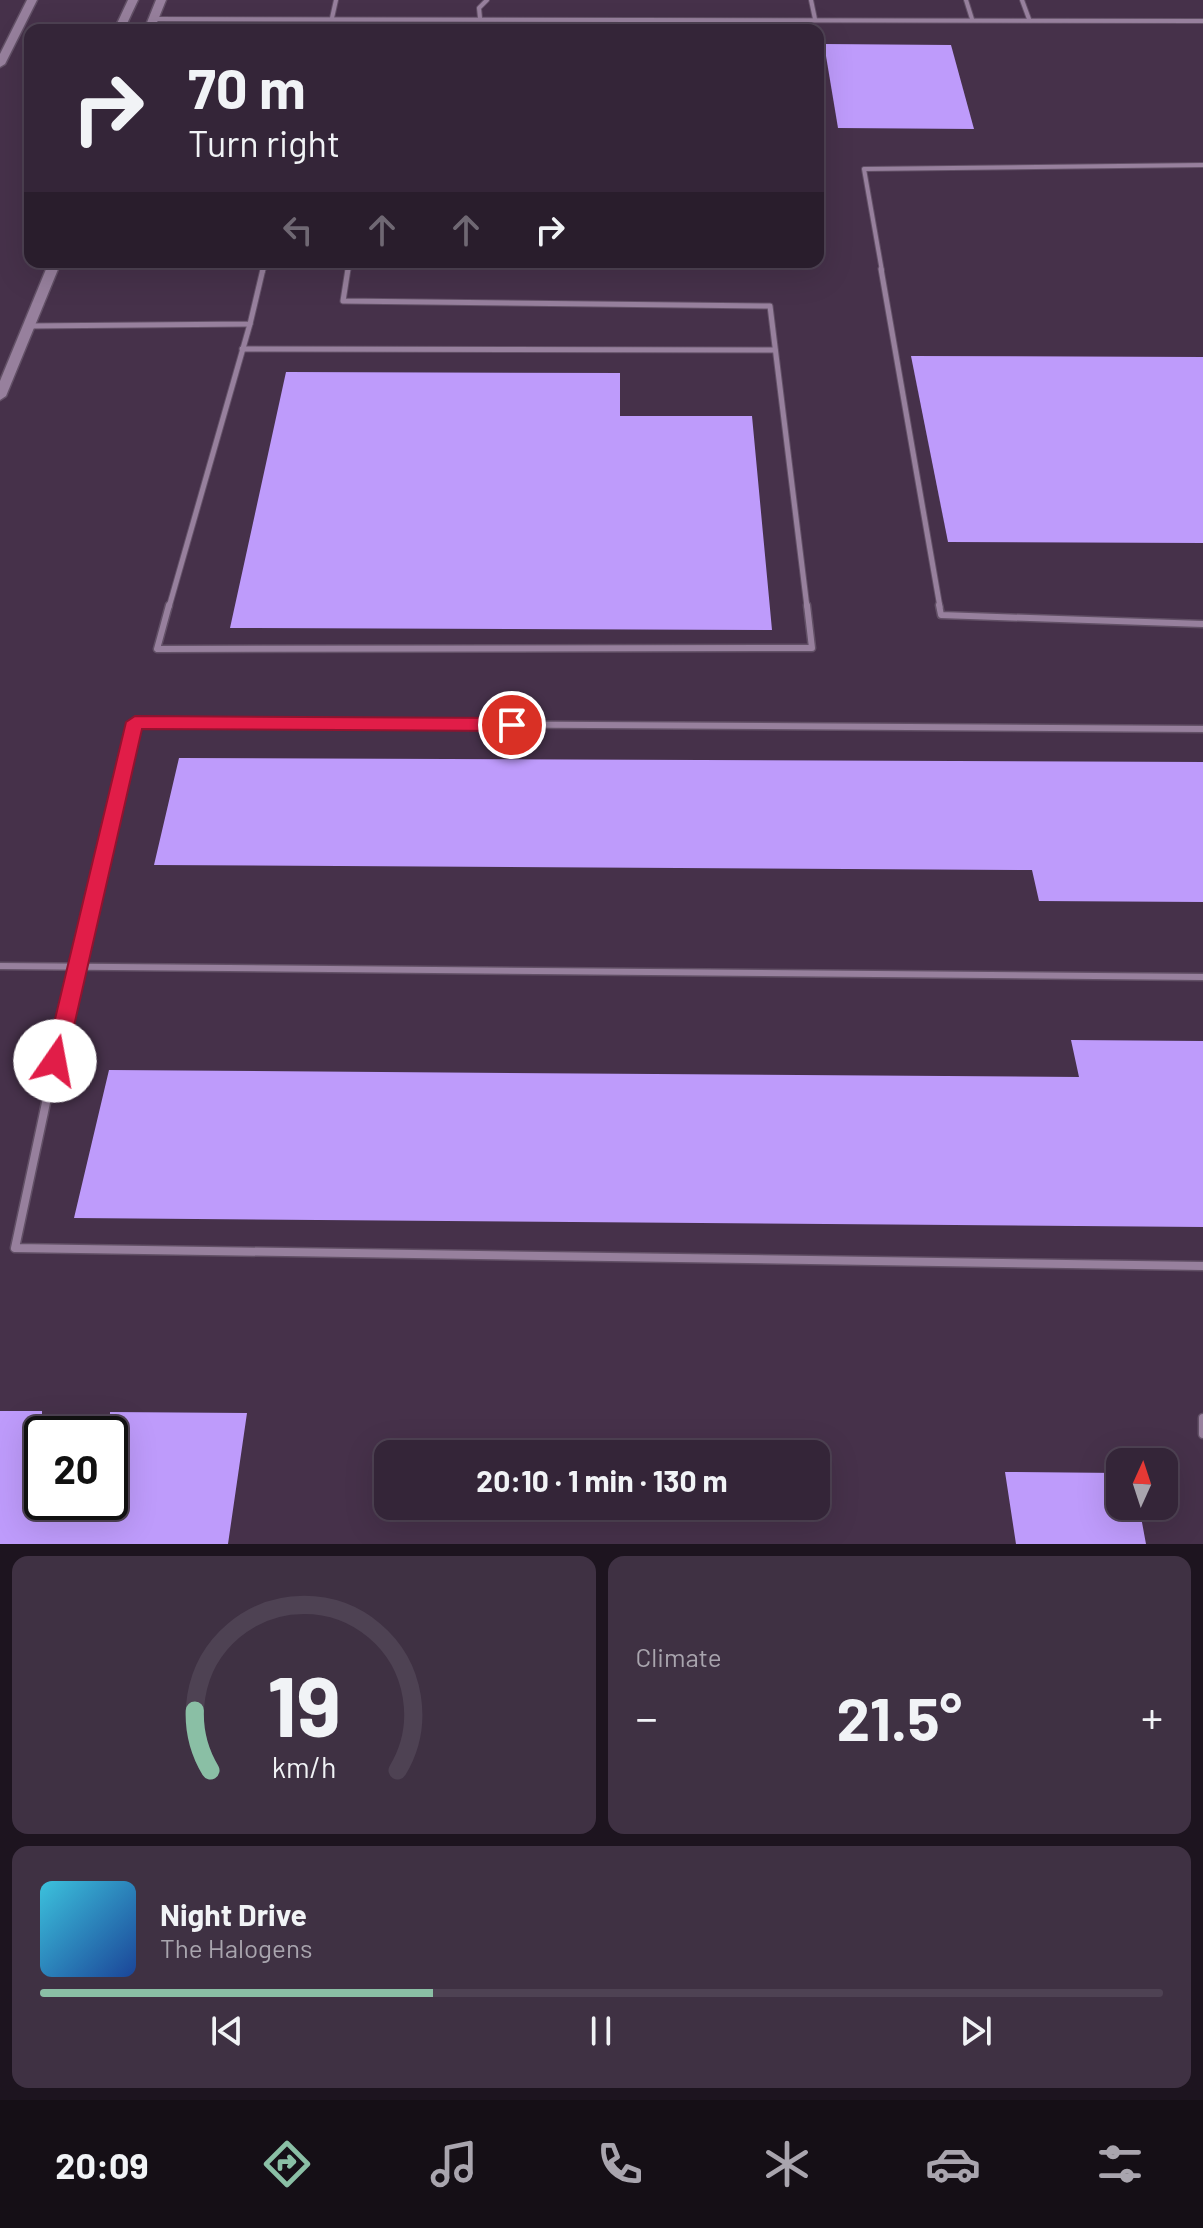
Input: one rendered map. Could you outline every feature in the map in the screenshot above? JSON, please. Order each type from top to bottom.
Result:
[{"type":"main road","points":[[0,64],[32,0]]},
{"type":"main road","points":[[122,24],[133,0]]},
{"type":"main road","points":[[152,24],[161,0]]},
{"type":"main road","points":[[0,396],[53,268]]},
{"type":"lane","points":[[332,18],[336,0]]},
{"type":"lane","points":[[480,18],[479,8],[487,0]]},
{"type":"lane","points":[[811,0],[815,19]]},
{"type":"lane","points":[[966,0],[972,19]]},
{"type":"lane","points":[[1022,0],[1029,19]]},
{"type":"lane","points":[[154,19],[1203,21]]},
{"type":"lane","points":[[1203,165],[864,169],[941,615],[1203,624]]},
{"type":"lane","points":[[264,268],[157,649],[812,648],[770,306],[343,301],[348,268]]},
{"type":"lane","points":[[29,326],[250,324]]},
{"type":"lane","points":[[242,349],[775,350]]},
{"type":"lane","points":[[1203,729],[135,722],[75,968],[15,1248],[1203,1266]]},
{"type":"lane","points":[[0,966],[1203,977]]},
{"type":"lane","points":[[1203,1418],[1203,1434]]},
{"type":"building","points":[[824,44],[951,45],[974,129],[838,128]]},
{"type":"building","points":[[911,356],[1203,357],[1203,543],[948,542]]},
{"type":"building","points":[[286,372],[620,373],[620,416],[752,416],[772,630],[230,628]]},
{"type":"building","points":[[179,758],[1203,762],[1203,902],[1039,901],[1032,870],[154,865]]},
{"type":"building","points":[[1071,1040],[1203,1041],[1203,1227],[74,1218],[109,1070],[1079,1077]]},
{"type":"building","points":[[0,1411],[42,1411],[42,1416],[24,1416],[24,1520],[128,1520],[128,1416],[110,1416],[110,1412],[247,1413],[228,1544],[0,1544]]},
{"type":"building","points":[[1005,1472],[1106,1473],[1106,1520],[1142,1520],[1146,1544],[1016,1544]]},
{"type":"route","points":[[55,1061],[135,722],[512,725]]}]
